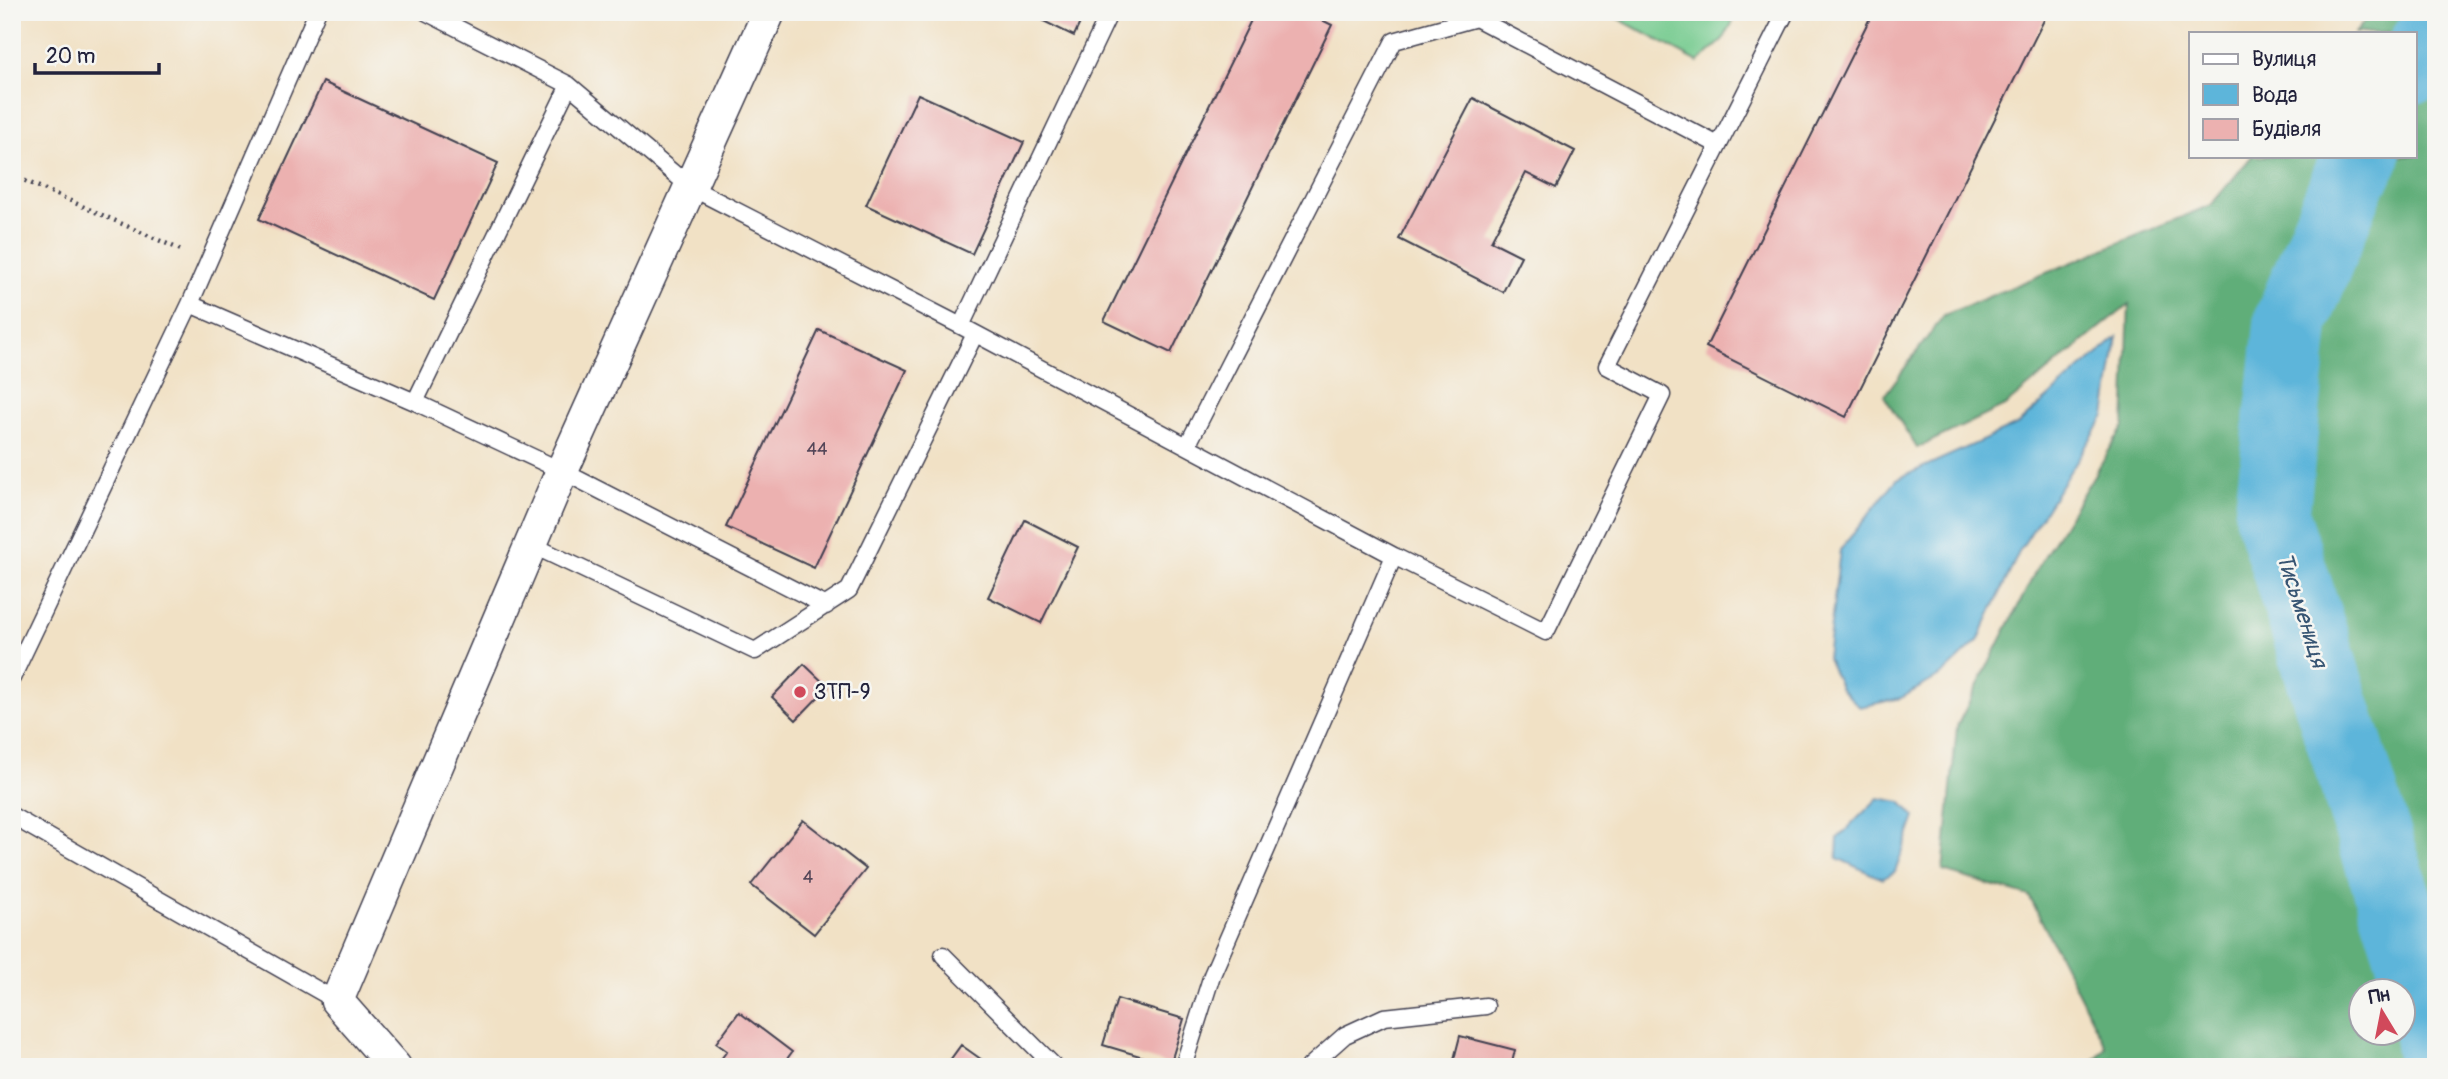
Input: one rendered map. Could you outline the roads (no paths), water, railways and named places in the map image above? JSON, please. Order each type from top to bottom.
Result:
[{"type":"street","points":[[395,1067],[337,1001],[562,471],[769,12]]},
{"type":"lane","points":[[12,677],[190,304],[317,12]]},
{"type":"lane","points":[[426,12],[569,85],[690,187],[961,326],[1395,556],[1546,632],[1662,395],[1607,366],[1786,12]]},
{"type":"lane","points":[[961,326],[1111,12]]},
{"type":"lane","points":[[1187,446],[1394,41],[1478,15],[1718,145]]},
{"type":"lane","points":[[415,402],[569,85]]},
{"type":"lane","points":[[190,304],[415,402],[562,471],[826,606]]},
{"type":"lane","points":[[532,545],[755,652],[849,590],[975,334]]},
{"type":"lane","points":[[1183,1067],[1212,975],[1395,556]]},
{"type":"lane","points":[[12,816],[337,1001]]},
{"type":"lane","points":[[943,954],[1055,1067]]},
{"type":"lane","points":[[1309,1067],[1345,1035],[1384,1017],[1486,1006]]},
{"type":"water","points":[[2117,337],[2105,416],[2020,550],[1978,641],[1943,674],[1901,698],[1860,707],[1841,689],[1827,658],[1840,550],[1897,479],[2017,425]]},
{"type":"water","points":[[1878,798],[1901,802],[1915,817],[1895,872],[1882,879],[1837,858],[1838,838]]},
{"type":"waterway","name":"Тисьмениця","points":[[2416,64],[2436,29]]},
{"type":"waterway","name":"Тисьмениця","points":[[2362,158],[2349,180],[2292,320],[2272,515],[2425,996],[2436,1064]]},
{"type":"place","name":"ЗТП-9","points":[[800,692]]}]
